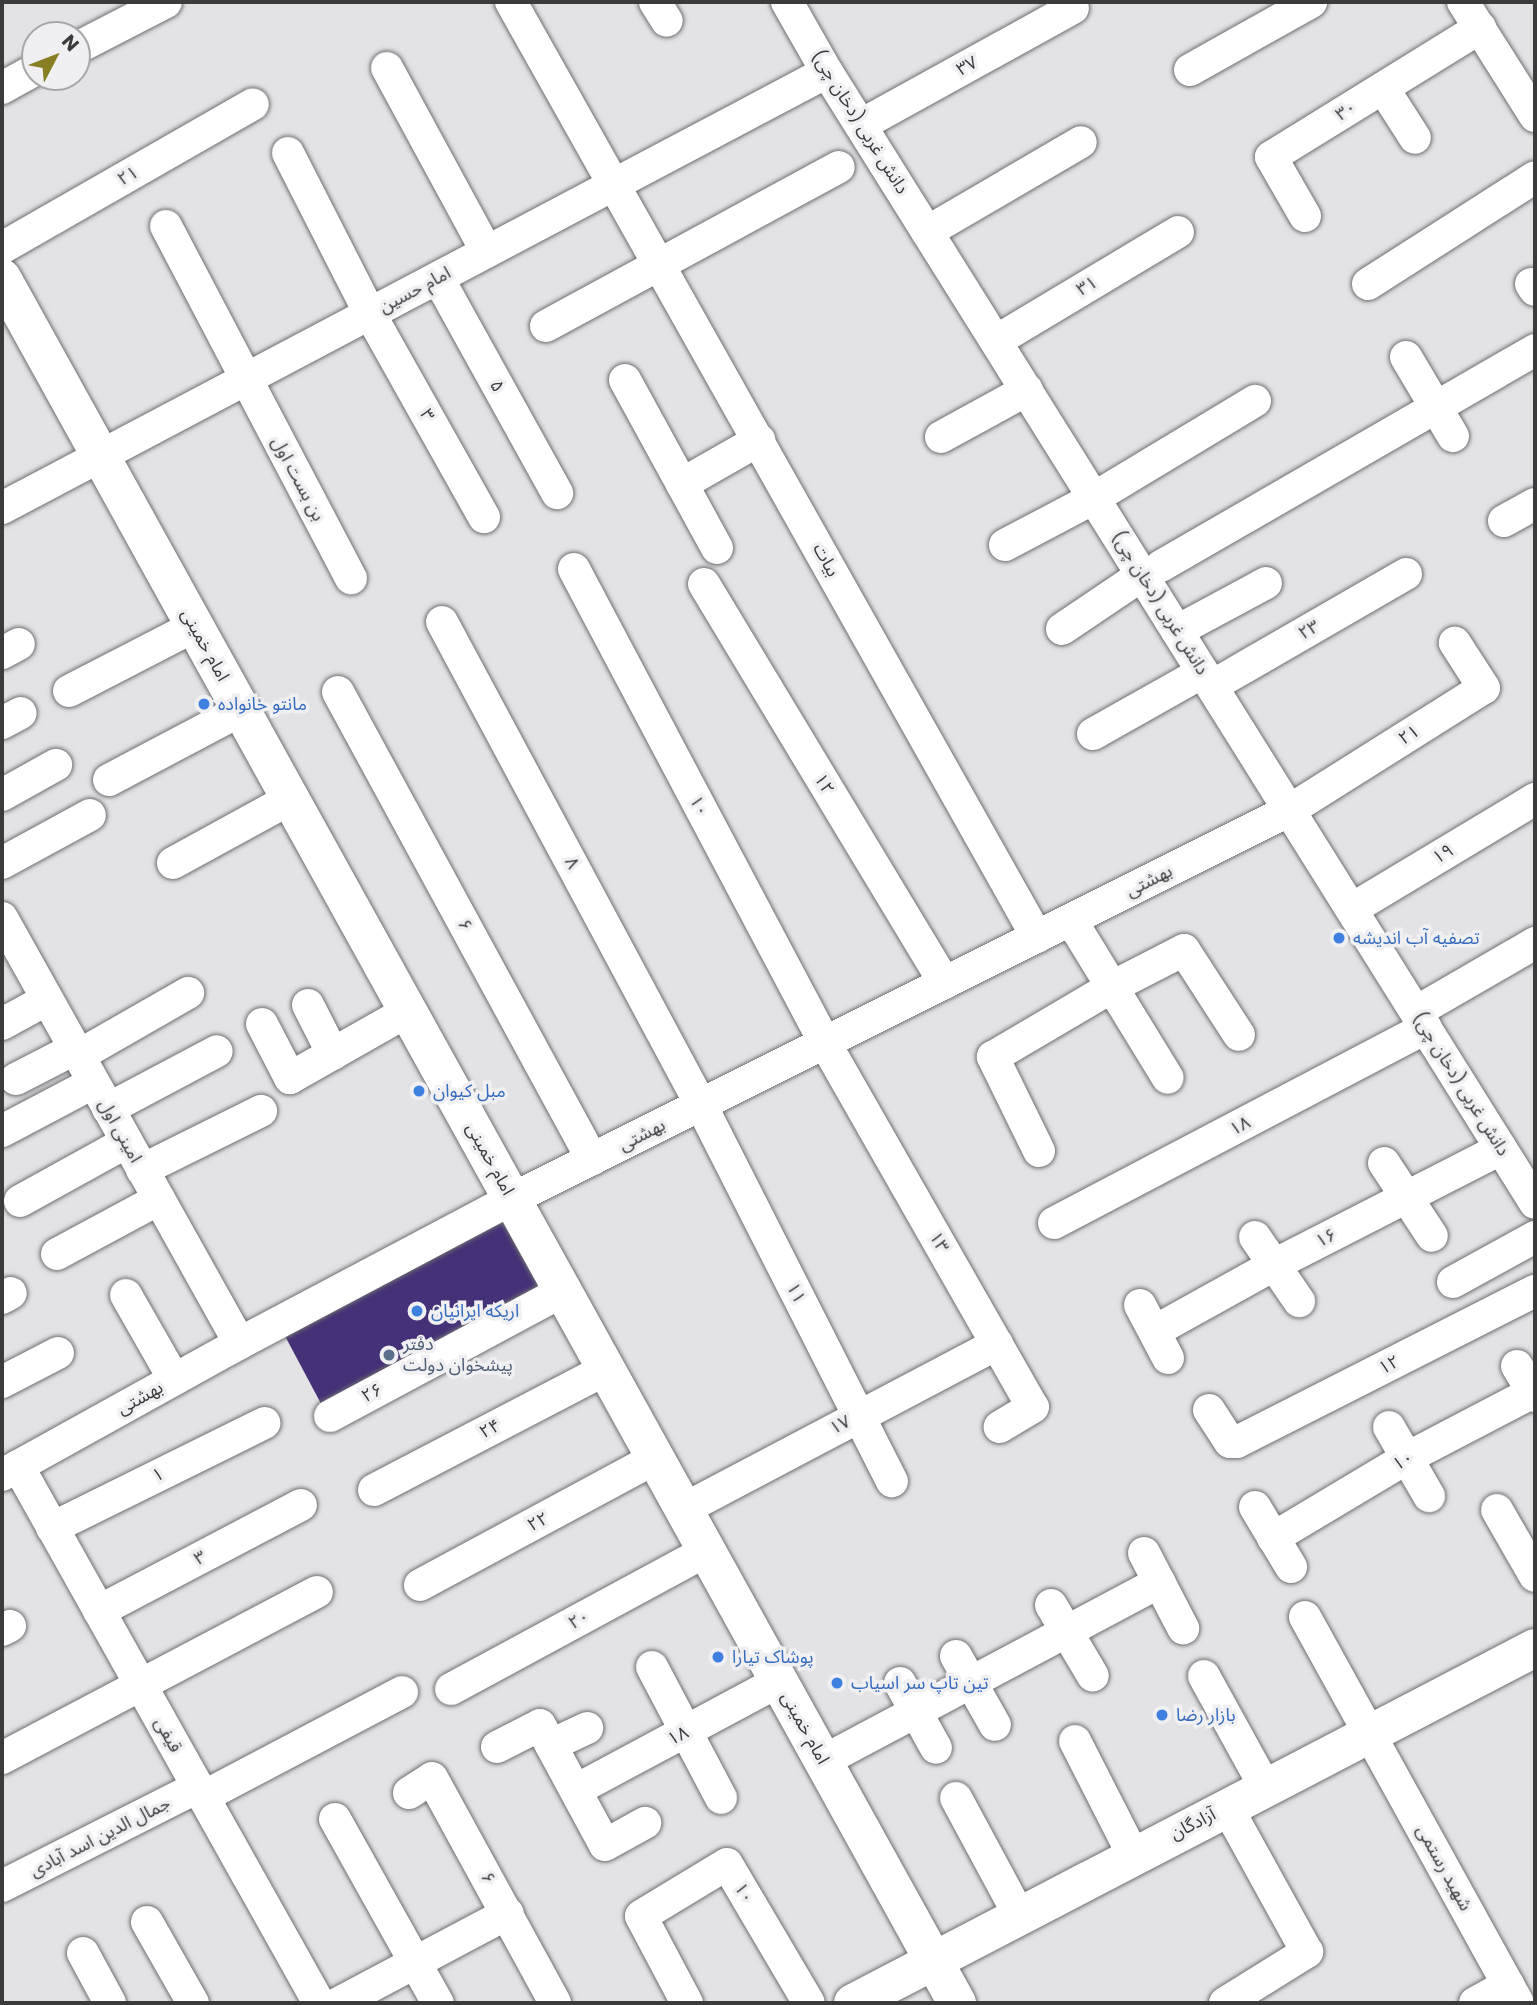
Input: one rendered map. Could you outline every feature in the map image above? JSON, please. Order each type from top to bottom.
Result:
[{"type":"main road","name":"امام خمینی","points":[[5,290],[101,456],[957,2003]]},
{"type":"main road","name":"آزادگان","points":[[853,2003],[1133,1855],[1535,1649]]},
{"type":"street","points":[[91,41],[166,2]]},
{"type":"street","points":[[511,2],[615,184]]},
{"type":"street","points":[[1190,70],[1311,2]]},
{"type":"street","name":"دانش غربی (دخان چی)","points":[[793,4],[827,72],[1094,498],[1152,571],[1177,631],[1501,1149],[1531,1188]]},
{"type":"street","name":"۳۷","points":[[861,125],[1073,8]]},
{"type":"street","points":[[1476,11],[1526,81],[1535,116]]},
{"type":"street","name":"۳۰","points":[[1305,216],[1271,157],[1383,88],[1476,11]]},
{"type":"street","points":[[387,68],[487,252]]},
{"type":"street","name":"امام حسین","points":[[2,508],[827,72]]},
{"type":"street","points":[[2,88],[21,78]]},
{"type":"street","points":[[1383,88],[1415,138]]},
{"type":"street","name":"۲۱","points":[[2,248],[253,104]]},
{"type":"street","points":[[928,232],[1081,142]]},
{"type":"street","name":"۳","points":[[288,153],[370,313],[484,517]]},
{"type":"street","points":[[546,326],[839,167]]},
{"type":"street","points":[[1368,284],[1535,177]]},
{"type":"street","name":"بیات","points":[[615,184],[1037,937]]},
{"type":"street","points":[[166,226],[245,380]]},
{"type":"street","name":"۳۱","points":[[996,341],[1178,232]]},
{"type":"street","name":"۵","points":[[438,278],[556,493]]},
{"type":"street","points":[[1062,629],[1152,571],[1535,350]]},
{"type":"street","points":[[1406,357],[1452,436]]},
{"type":"street","name":"بن بست اول","points":[[245,380],[351,578]]},
{"type":"street","points":[[625,380],[717,548]]},
{"type":"street","points":[[941,437],[1027,390]]},
{"type":"street","points":[[1005,545],[1094,498],[1255,401]]},
{"type":"street","points":[[682,484],[759,440]]},
{"type":"street","points":[[1504,522],[1535,504]]},
{"type":"street","name":"۱۰","points":[[574,569],[825,1043]]},
{"type":"street","name":"۲۳","points":[[1093,734],[1207,679],[1406,574]]},
{"type":"street","points":[[1177,631],[1266,583]]},
{"type":"street","name":"۱۲","points":[[704,584],[945,983]]},
{"type":"street","name":"۸","points":[[442,622],[701,1105]]},
{"type":"street","points":[[69,691],[195,626]]},
{"type":"street","name":"۲۱","points":[[1290,810],[1484,688],[1455,643]]},
{"type":"street","name":"۶","points":[[338,692],[592,1159]]},
{"type":"street","points":[[109,780],[241,710]]},
{"type":"street","points":[[2,795],[56,765]]},
{"type":"street","points":[[173,863],[290,799]]},
{"type":"street","name":"۱۹","points":[[1352,909],[1535,799]]},
{"type":"street","name":"بهشتی","points":[[10,1470],[240,1343],[512,1199],[1290,810]]},
{"type":"street","points":[[2,863],[90,815]]},
{"type":"street","points":[[1071,920],[1168,1078]]},
{"type":"street","name":"امینی اول","points":[[6,937],[46,1000],[240,1343]]},
{"type":"street","points":[[1421,1020],[1535,943]]},
{"type":"street","points":[[1039,1151],[993,1058],[1112,987],[1184,950],[1239,1035]]},
{"type":"street","points":[[16,1079],[76,1053],[188,993]]},
{"type":"street","points":[[2,1024],[46,1000]]},
{"type":"street","points":[[308,1005],[333,1054]]},
{"type":"street","points":[[262,1024],[290,1078],[408,1012]]},
{"type":"street","name":"۱۸","points":[[1054,1223],[1421,1020]]},
{"type":"street","name":"۱۳","points":[[825,1043],[1033,1407],[1000,1427]]},
{"type":"street","points":[[2,1131],[217,1051]]},
{"type":"street","name":"۱۱","points":[[701,1105],[892,1481]]},
{"type":"street","points":[[142,1170],[261,1111]]},
{"type":"street","points":[[20,1201],[127,1142]]},
{"type":"street","name":"۱۶","points":[[1154,1331],[1406,1195],[1501,1149]]},
{"type":"street","points":[[1384,1163],[1432,1236]]},
{"type":"street","points":[[57,1254],[159,1199]]},
{"type":"street","points":[[1255,1237],[1299,1301]]},
{"type":"street","points":[[1453,1282],[1535,1237]]},
{"type":"street","name":"۲۶","points":[[330,1416],[563,1291]]},
{"type":"street","name":"۱۲","points":[[1209,1410],[1230,1442],[1244,1438],[1535,1291]]},
{"type":"street","points":[[126,1295],[174,1379]]},
{"type":"street","name":"۱۷","points":[[684,1509],[997,1344]]},
{"type":"street","points":[[2,1382],[58,1353]]},
{"type":"street","points":[[1517,1366],[1535,1393]]},
{"type":"street","name":"۲۴","points":[[374,1490],[606,1369]]},
{"type":"street","name":"۱۰","points":[[1273,1538],[1405,1459],[1535,1393]]},
{"type":"street","name":"۱","points":[[52,1528],[264,1423]]},
{"type":"street","points":[[1389,1427],[1405,1459],[1429,1496]]},
{"type":"street","name":"۲۲","points":[[420,1585],[656,1458]]},
{"type":"street","name":"قیفی","points":[[10,1470],[52,1528],[319,2003]]},
{"type":"street","name":"۳","points":[[99,1611],[300,1505]]},
{"type":"street","points":[[1255,1507],[1291,1567]]},
{"type":"street","points":[[1497,1510],[1535,1576]]},
{"type":"street","name":"۲۰","points":[[452,1689],[706,1551]]},
{"type":"street","points":[[1144,1553],[1183,1628]]},
{"type":"street","points":[[823,1761],[1159,1582]]},
{"type":"street","points":[[2,1758],[317,1592]]},
{"type":"street","points":[[1051,1605],[1093,1676]]},
{"type":"street","name":"شهید رستمی","points":[[1305,1617],[1513,1994]]},
{"type":"street","points":[[956,1656],[995,1724]]},
{"type":"street","points":[[652,1667],[721,1798]]},
{"type":"street","points":[[1204,1676],[1265,1787]]},
{"type":"street","name":"۱۸","points":[[576,1790],[779,1681]]},
{"type":"street","points":[[900,1684],[936,1748]]},
{"type":"street","name":"جمال الدین اسد آبادی","points":[[2,1886],[402,1692]]},
{"type":"street","points":[[497,1746],[540,1725],[605,1845],[645,1823]]},
{"type":"street","points":[[551,1745],[587,1728]]},
{"type":"street","points":[[1075,1741],[1133,1855]]},
{"type":"street","name":"۶","points":[[409,1793],[432,1778],[555,2003]]},
{"type":"street","points":[[956,1798],[1019,1915]]},
{"type":"street","points":[[1225,2003],[1307,1952],[1227,1807]]},
{"type":"street","points":[[335,1819],[438,2003]]},
{"type":"street","name":"۱۰","points":[[687,2003],[656,1949],[641,1916],[727,1864],[809,2003]]},
{"type":"street","points":[[339,2003],[508,1913]]},
{"type":"street","points":[[146,1922],[192,2003]]},
{"type":"street","points":[[83,1953],[110,2003]]},
{"type":"street","points":[[1475,2003],[1513,1994]]},
{"type":"building","name":"اریکه ایرانیان","points":[[509,1212],[549,1288],[323,1408],[283,1332]]},
{"type":"place","name":"مانتو خانواده","points":[[204,704]]},
{"type":"place","name":"تصفیه آب اندیشه","points":[[1339,938]]},
{"type":"place","name":"مبل کیوان","points":[[419,1091]]},
{"type":"place","name":"اریکه ایرانیان","points":[[417,1311]]},
{"type":"place","name":"دفتر پیشخوان دولت","points":[[389,1355]]},
{"type":"place","name":"پوشاک تیارا","points":[[718,1657]]},
{"type":"place","name":"تین تاپ سر اسیاب","points":[[837,1683]]},
{"type":"place","name":"بازار رضا","points":[[1162,1715]]}]
